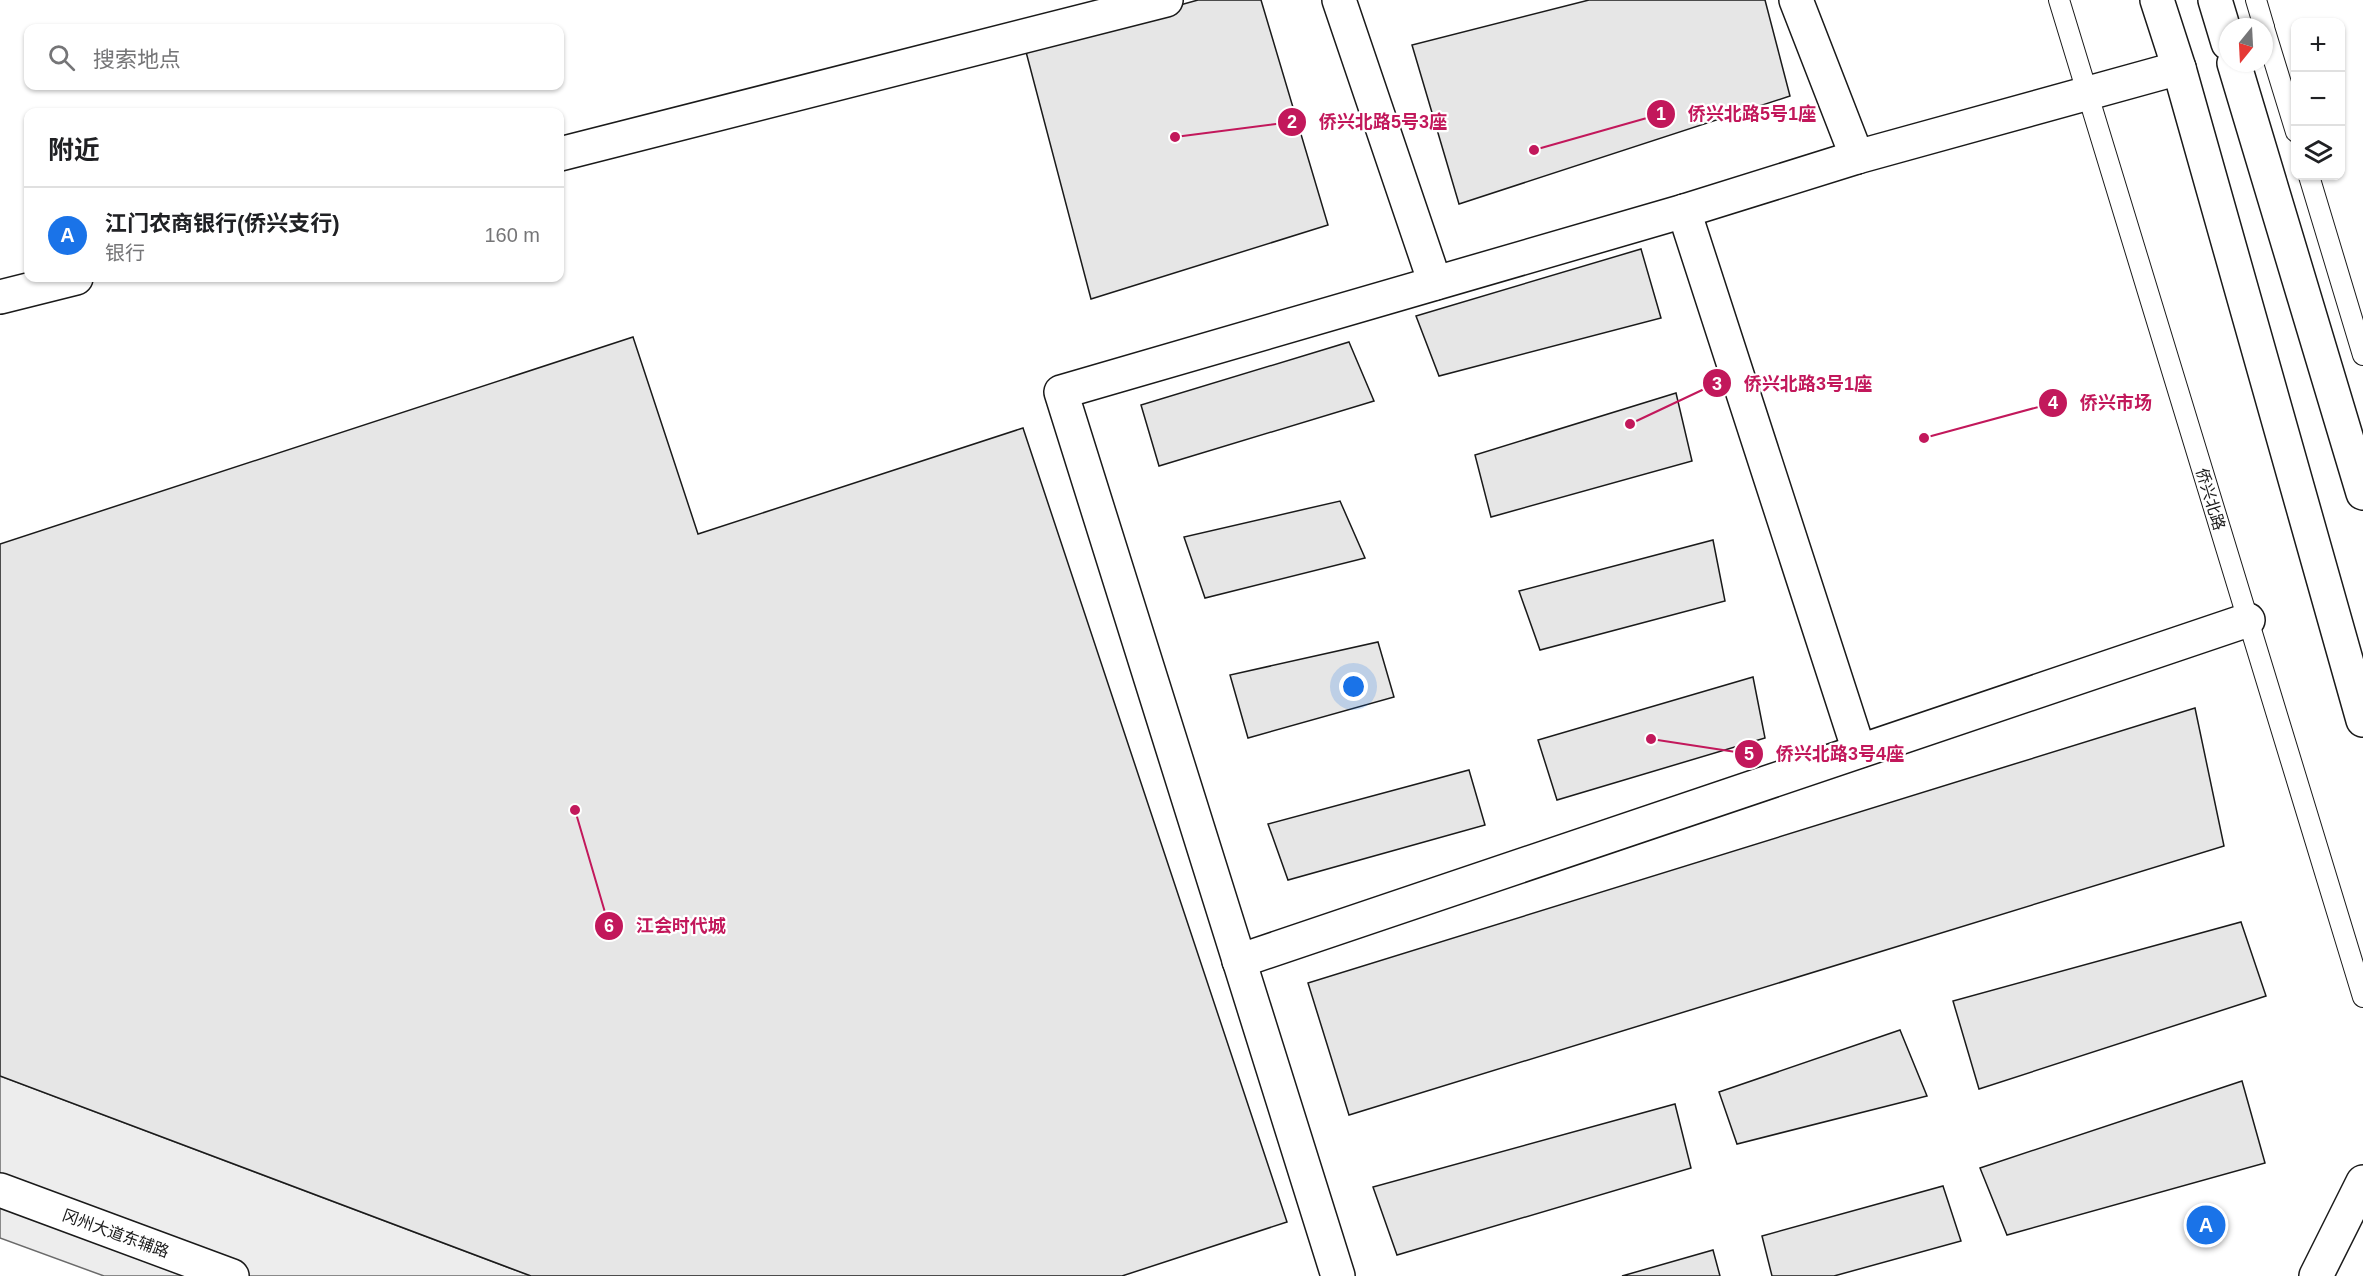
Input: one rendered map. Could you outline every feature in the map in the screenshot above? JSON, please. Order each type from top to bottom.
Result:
[{"type":"street","points":[[564,153],[1166,0]]},
{"type":"street","points":[[1339,0],[1435,284]]},
{"type":"street","points":[[1796,0],[1857,157]]},
{"type":"street","points":[[2157,0],[2179,68],[2363,720]]},
{"type":"street","points":[[2215,0],[2220,18]]},
{"type":"street","points":[[1338,1276],[1061,392],[1684,211],[1857,157],[2179,68]]},
{"type":"street","points":[[2237,72],[2363,494]]},
{"type":"street","points":[[1684,211],[1859,751]]},
{"type":"street","points":[[0,297],[60,282]]},
{"type":"street","points":[[1239,961],[2248,620]]},
{"type":"street","points":[[2316,1276],[2363,1182]]},
{"type":"street","name":"冈州大道东辅路","points":[[0,1190],[232,1276]]},
{"type":"lane","name":"侨兴北路","points":[[2060,0],[2363,997]]},
{"type":"lane","points":[[2256,0],[2261,18]]},
{"type":"lane","points":[[2273,57],[2293,126]]},
{"type":"lane","points":[[2310,180],[2363,355]]},
{"type":"shaded area","points":[[0,1076],[531,1276],[104,1276],[0,1238]]},
{"type":"building","points":[[1198,0],[1261,0],[1328,225],[1091,299],[1025,48]]},
{"type":"building","points":[[1589,0],[1765,0],[1790,96],[1459,204],[1412,45]]},
{"type":"building","points":[[1641,249],[1661,318],[1439,376],[1416,316]]},
{"type":"building","points":[[633,337],[698,534],[1023,428],[1287,1222],[1122,1276],[531,1276],[0,1076],[0,544]]},
{"type":"building","points":[[1349,342],[1374,401],[1159,466],[1141,405]]},
{"type":"building","points":[[1676,393],[1692,461],[1491,517],[1475,455]]},
{"type":"building","points":[[1340,501],[1365,558],[1205,598],[1184,537]]},
{"type":"building","points":[[1713,540],[1725,601],[1540,650],[1519,591]]},
{"type":"building","points":[[1378,642],[1394,697],[1248,738],[1230,675]]},
{"type":"building","points":[[1753,677],[1765,738],[1557,800],[1538,740]]},
{"type":"building","points":[[2195,708],[2224,846],[1349,1115],[1308,983]]},
{"type":"building","points":[[1469,770],[1485,825],[1288,880],[1268,824]]},
{"type":"building","points":[[2241,922],[2266,996],[1979,1089],[1953,1001]]},
{"type":"building","points":[[1900,1030],[1927,1096],[1737,1144],[1719,1092]]},
{"type":"building","points":[[2242,1081],[2265,1163],[2007,1235],[1980,1168]]},
{"type":"building","points":[[1675,1104],[1691,1168],[1397,1255],[1373,1187]]},
{"type":"building","points":[[1943,1186],[1961,1241],[1834,1276],[1772,1276],[1762,1236]]},
{"type":"building","points":[[1713,1250],[1720,1276],[1622,1276]]},
{"type":"place","name":"侨兴北路5号3座","points":[[1175,137]]},
{"type":"place","name":"侨兴北路5号1座","points":[[1534,150]]},
{"type":"place","name":"侨兴北路3号1座","points":[[1630,424]]},
{"type":"place","name":"侨兴市场","points":[[1924,438]]},
{"type":"place","name":"侨兴北路3号4座","points":[[1651,739]]},
{"type":"place","name":"江会时代城","points":[[575,810]]},
{"type":"place","name":"江门农商银行(侨兴支行)","points":[[2206,1225]]}]
